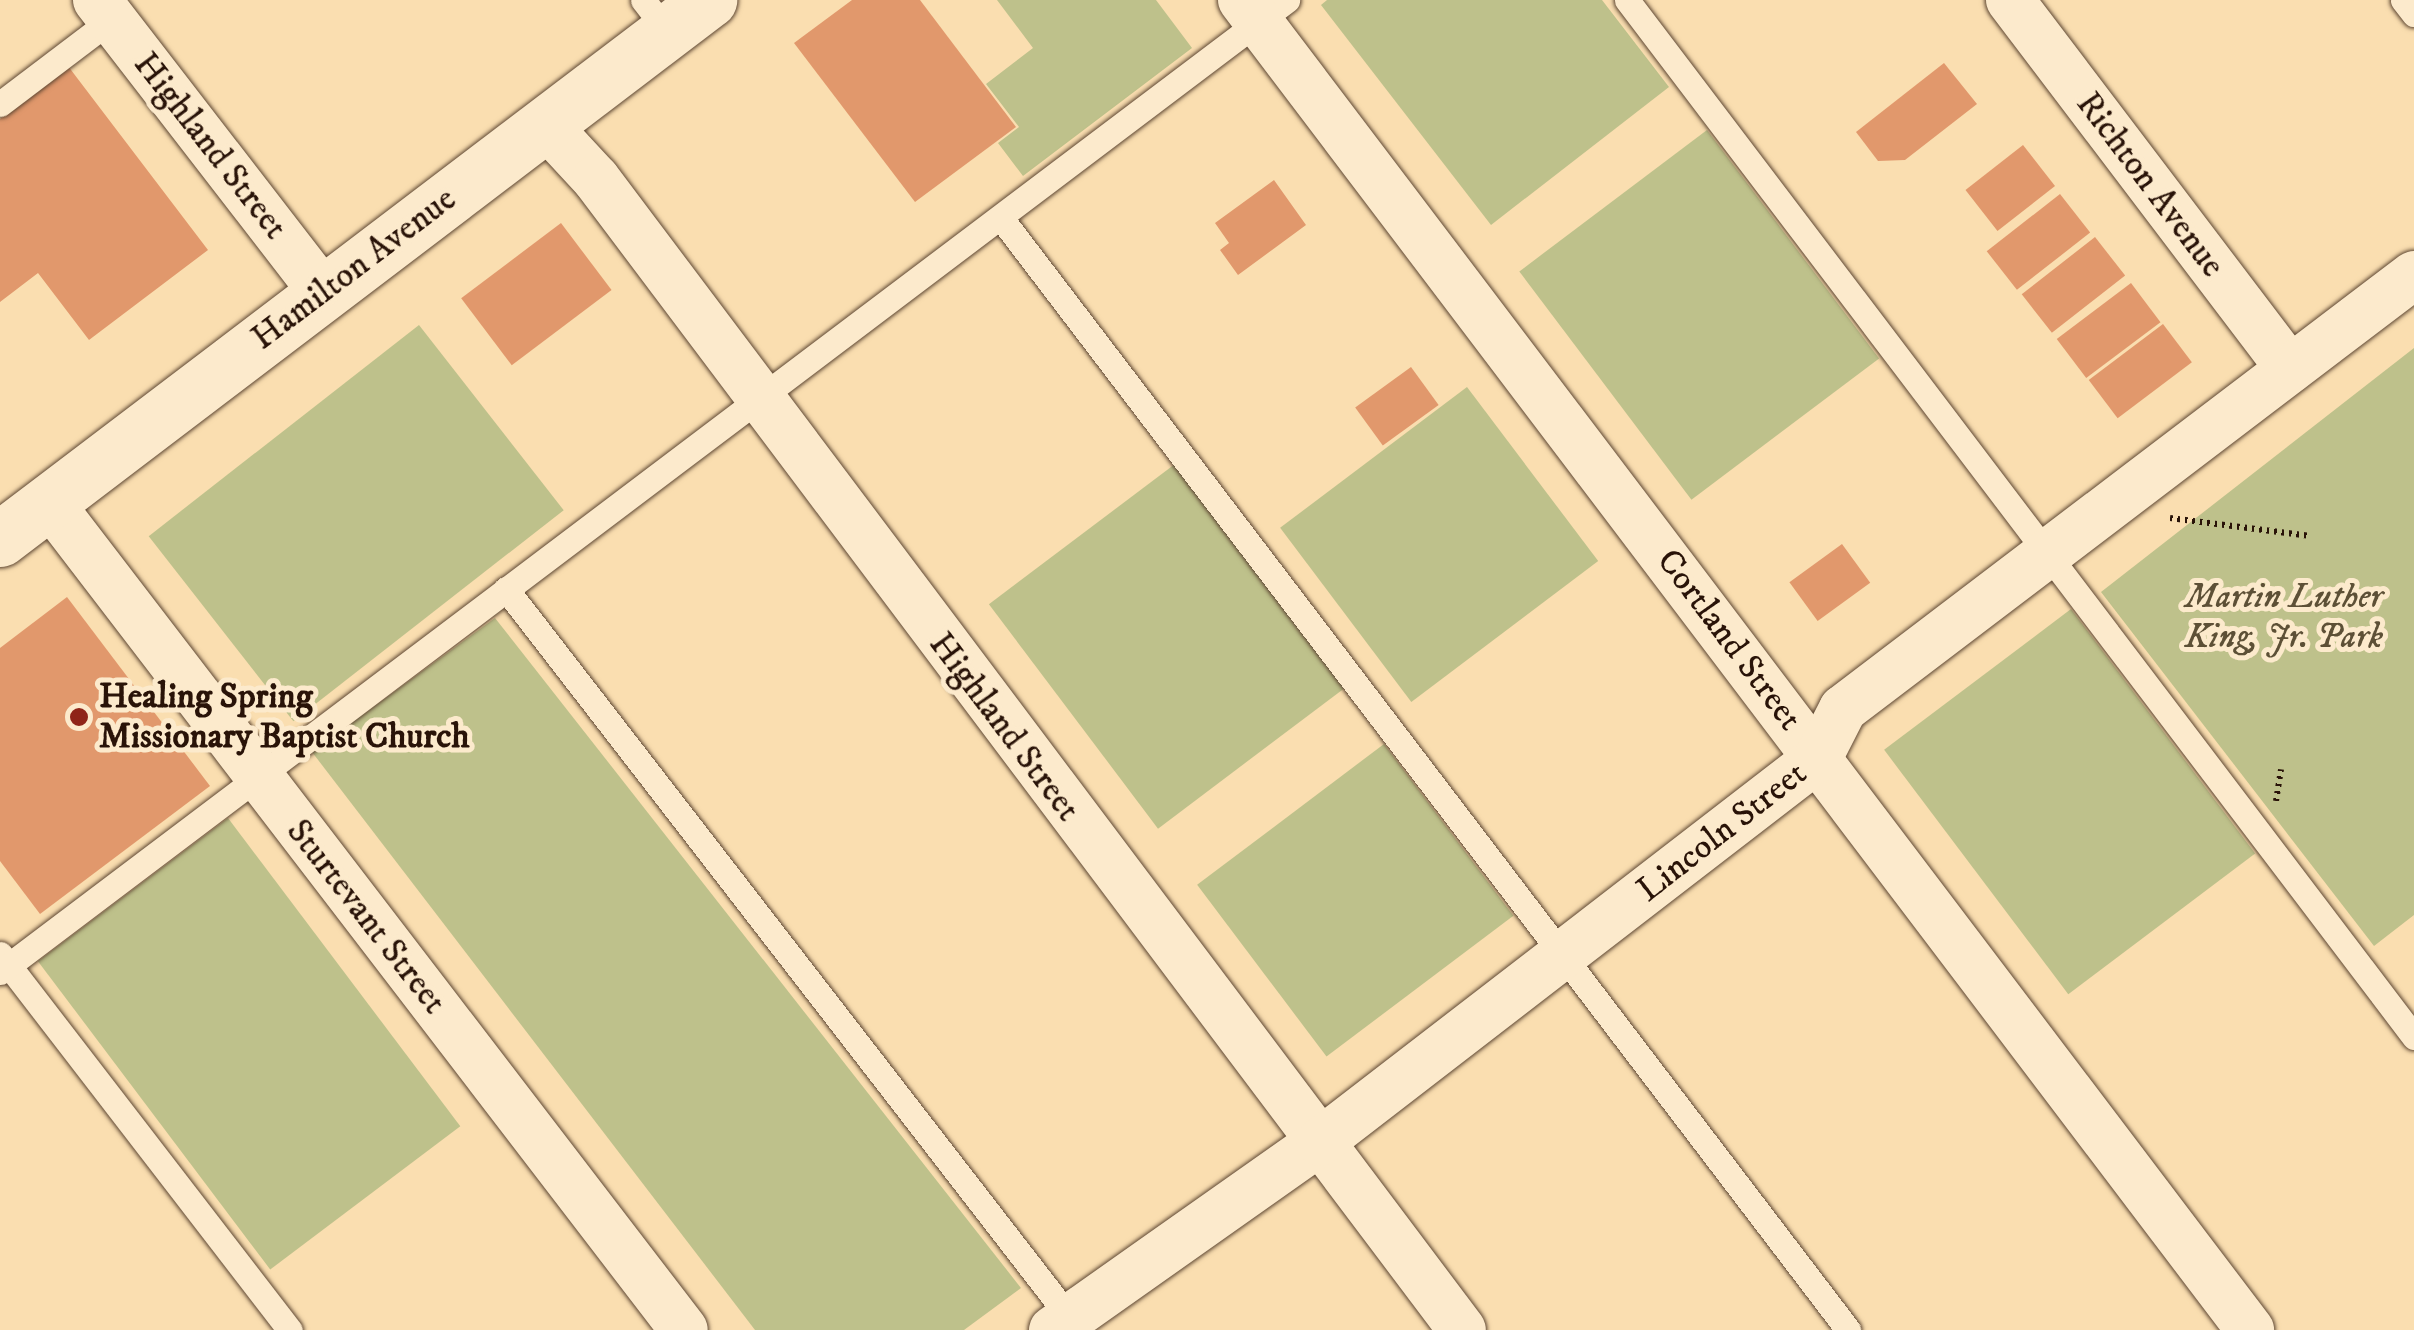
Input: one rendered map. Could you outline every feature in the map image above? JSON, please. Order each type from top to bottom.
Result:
[{"type":"main road","name":"Hamilton Avenue","points":[[0,539],[545,124],[673,10]]},
{"type":"street","name":"Richton Avenue","points":[[2010,0],[2290,369]]},
{"type":"street","name":"Cortland Street","points":[[1263,8],[1818,758],[2250,1330]]},
{"type":"street","name":"Highland Street","points":[[104,10],[323,292]]},
{"type":"street","name":"Highland Street","points":[[545,124],[596,180],[758,405],[1462,1330]]},
{"type":"street","name":"Lincoln Street","points":[[1068,1326],[1320,1142],[1818,758],[1843,709],[2414,275]]},
{"type":"street","name":"Sturtevant Street","points":[[49,502],[684,1330]]},
{"type":"lane","points":[[1628,0],[2414,1037]]},
{"type":"lane","points":[[2404,0],[2414,14]]},
{"type":"lane","points":[[290,1330],[3,963],[758,405],[1001,218],[1263,8]]},
{"type":"lane","points":[[0,104],[104,10]]},
{"type":"lane","points":[[1001,218],[1848,1330]]},
{"type":"lane","points":[[506,589],[1068,1326]]},
{"type":"path","points":[[2170,518],[2311,536]]},
{"type":"green space","points":[[997,0],[1156,0],[1192,48],[1023,176],[998,143],[1019,127],[986,84],[1033,48]]},
{"type":"green space","points":[[1327,0],[1602,0],[1669,87],[1491,225],[1321,5]]},
{"type":"green space","points":[[1707,130],[1879,358],[1691,500],[1519,271]]},
{"type":"green space","points":[[419,325],[564,510],[293,721],[149,536]]},
{"type":"green space","name":"Martin Luther King, Jr. Park","points":[[2414,348],[2414,915],[2374,946],[2101,592]]},
{"type":"green space","points":[[1467,387],[1598,561],[1411,702],[1280,528]]},
{"type":"green space","points":[[1175,464],[1344,688],[1158,829],[989,604]]},
{"type":"green space","points":[[2071,609],[2255,853],[2068,994],[1884,750]]},
{"type":"green space","points":[[495,618],[1021,1288],[964,1330],[755,1330],[312,752]]},
{"type":"green space","points":[[1384,744],[1513,916],[1327,1057],[1197,885]]},
{"type":"green space","points":[[228,818],[460,1126],[270,1270],[38,961]]},
{"type":"building","points":[[852,0],[920,0],[1016,127],[915,202],[794,43]]},
{"type":"building","points":[[1944,63],[1977,104],[1905,160],[1878,161],[1856,132]]},
{"type":"building","points":[[68,66],[208,250],[89,340],[38,273],[0,302],[0,119]]},
{"type":"building","points":[[2023,145],[2055,186],[1997,231],[1965,190]]},
{"type":"building","points":[[1274,180],[1306,225],[1238,275],[1220,250],[1229,243],[1215,223]]},
{"type":"building","points":[[2060,194],[2090,233],[2017,290],[1987,251]]},
{"type":"building","points":[[561,223],[612,290],[512,365],[461,298]]},
{"type":"building","points":[[2095,237],[2125,276],[2052,333],[2022,294]]},
{"type":"building","points":[[2131,283],[2160,322],[2086,378],[2057,339]]},
{"type":"building","points":[[2163,324],[2192,362],[2118,418],[2089,380]]},
{"type":"building","points":[[1411,367],[1439,405],[1383,446],[1355,408]]},
{"type":"building","points":[[1842,544],[1870,583],[1818,621],[1789,582]]},
{"type":"building","name":"Healing Spring Missionary Baptist Church","points":[[67,597],[210,786],[40,914],[0,861],[0,648]]},
{"type":"place","name":"Healing Spring Missionary Baptist Church","points":[[79,717]]}]
